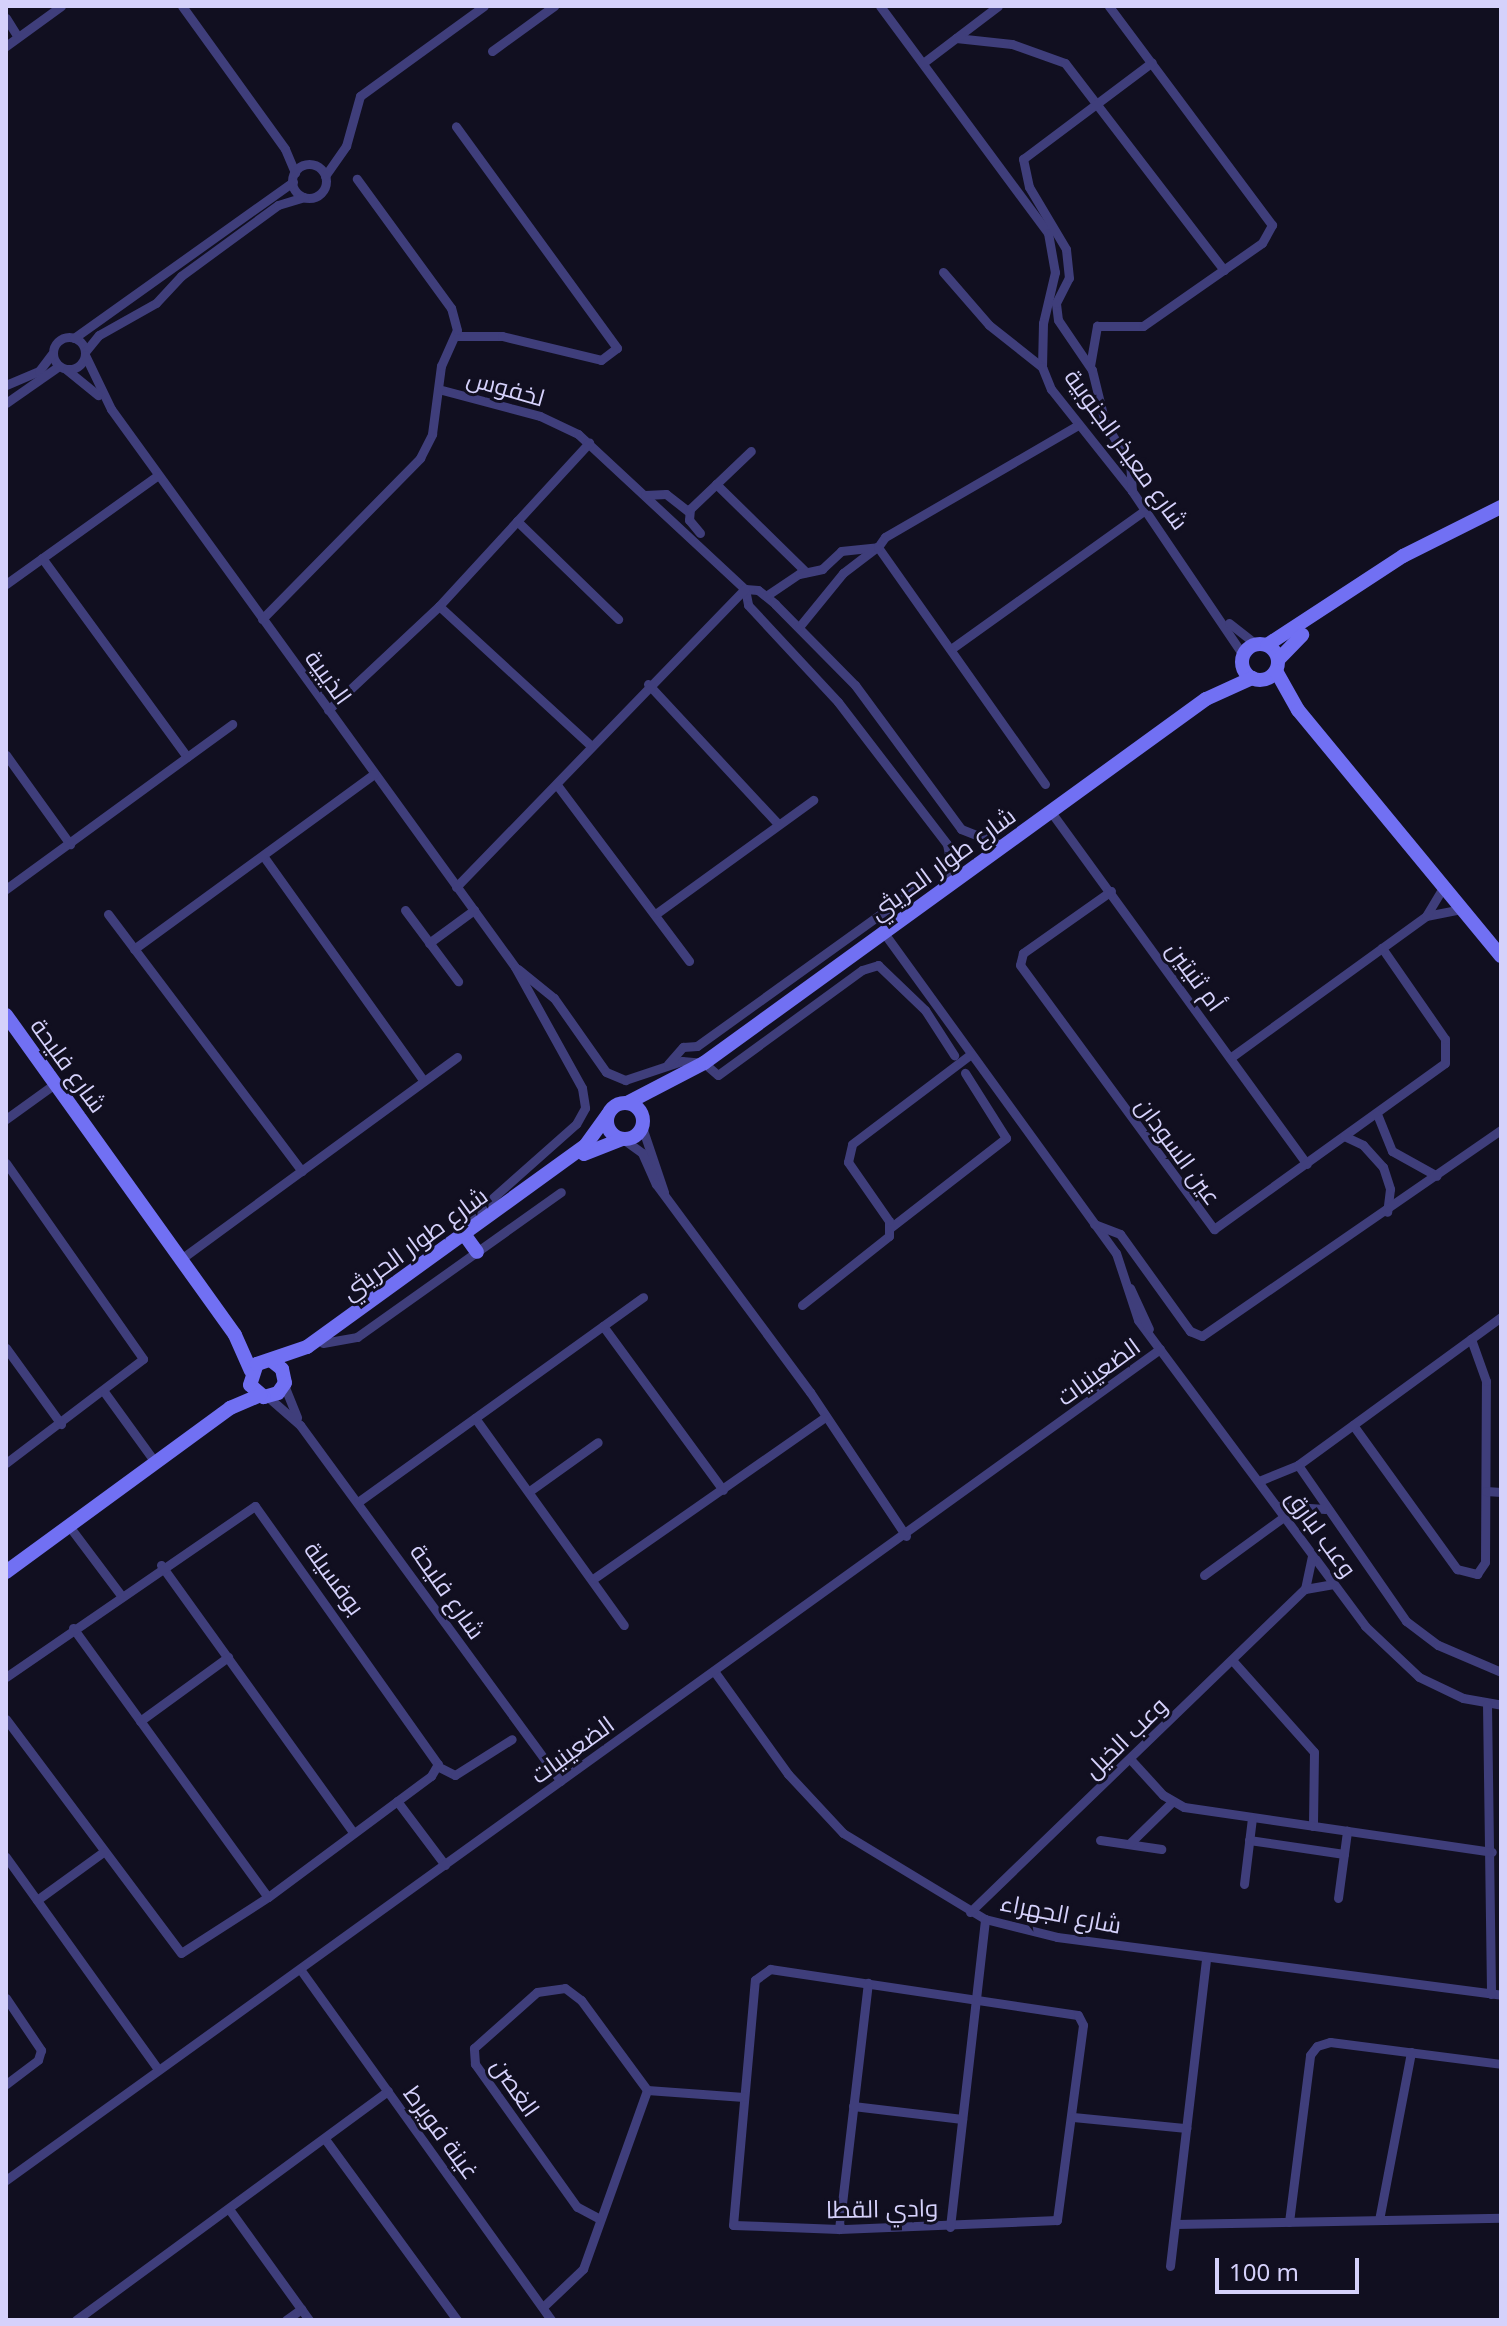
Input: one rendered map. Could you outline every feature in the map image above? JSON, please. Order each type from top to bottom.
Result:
[{"type":"street","points":[[6,46],[61,6]]},
{"type":"street","points":[[182,6],[285,149],[304,197]]},
{"type":"street","points":[[6,403],[63,368],[79,366],[99,335],[156,303],[181,276],[278,205],[321,193],[325,176],[338,156],[360,96],[484,6]]},
{"type":"street","points":[[492,51],[554,6]]},
{"type":"street","points":[[880,6],[1051,242],[1055,272],[1043,323],[1042,367]]},
{"type":"street","points":[[923,63],[998,6]]},
{"type":"street","points":[[1090,366],[1097,326],[1143,326],[1267,239],[1270,219],[1109,6]]},
{"type":"street","points":[[6,18],[18,37]]},
{"type":"street","points":[[956,38],[1012,44],[1065,63],[1098,100],[1224,270]]},
{"type":"street","points":[[1132,491],[1130,464],[1105,423],[1090,366],[1058,320],[1056,303],[1069,278],[1066,249],[1029,187],[1023,159],[1152,62]]},
{"type":"street","points":[[456,126],[617,348],[601,360],[502,336],[456,336]]},
{"type":"street","points":[[285,149],[325,176]]},
{"type":"street","points":[[6,385],[39,371],[61,339],[74,338],[308,165],[338,156]]},
{"type":"street","points":[[357,179],[454,313],[456,336],[441,366],[442,390]]},
{"type":"street","name":"شارع معيذر الجنوبية","points":[[943,272],[989,325],[1042,367],[1078,425],[1132,491],[1218,611],[1243,658]]},
{"type":"street","points":[[74,338],[85,354]]},
{"type":"street","points":[[52,354],[63,368]]},
{"type":"street","name":"الذيبية","points":[[85,354],[111,409],[515,967],[582,1088],[585,1108],[558,1144],[474,1216],[466,1237]]},
{"type":"street","name":"الذيبية","points":[[63,368],[111,409]]},
{"type":"street","name":"لخفوس","points":[[262,619],[420,458],[442,390],[553,421],[589,443],[745,589],[766,596],[799,627],[874,709],[958,826],[1004,846]]},
{"type":"street","points":[[799,627],[843,573],[878,547],[885,537],[1078,425]]},
{"type":"street","points":[[328,710],[439,606],[589,443]]},
{"type":"street","points":[[681,529],[716,484],[751,451]]},
{"type":"street","points":[[6,584],[158,475]]},
{"type":"street","points":[[716,484],[806,572]]},
{"type":"street","points":[[645,495],[671,496],[700,533]]},
{"type":"street","name":"شارع طوار الحريثي","points":[[250,1376],[269,1361],[307,1347],[589,1150],[622,1139],[643,1124],[704,1063],[1206,699],[1243,658],[1262,644],[1403,556],[1501,507]]},
{"type":"street","points":[[951,649],[1145,510]]},
{"type":"street","name":"شارع طوار الحريثي","points":[[1206,699],[1255,679],[1277,666],[1292,642],[1381,579],[1501,516]]},
{"type":"street","points":[[517,521],[618,619]]},
{"type":"street","points":[[766,596],[806,572],[822,569],[850,548],[878,547]]},
{"type":"street","points":[[878,547],[1045,784]]},
{"type":"street","points":[[42,558],[187,757]]},
{"type":"street","points":[[456,887],[557,785],[648,684],[745,589]]},
{"type":"street","name":"لخفوس","points":[[745,589],[748,605],[838,702],[947,844],[950,859],[942,891]]},
{"type":"street","points":[[439,606],[591,746]]},
{"type":"street","name":"شارع معيذر الجنوبية","points":[[1218,611],[1262,644]]},
{"type":"street","points":[[1262,644],[1277,666],[1298,710],[1501,956]]},
{"type":"street","points":[[1243,658],[1255,679],[1298,710]]},
{"type":"street","points":[[648,684],[777,823]]},
{"type":"street","points":[[6,889],[232,724]]},
{"type":"street","points":[[6,755],[70,844]]},
{"type":"street","points":[[134,949],[374,774]]},
{"type":"street","points":[[557,785],[657,913],[689,961]]},
{"type":"street","points":[[657,913],[777,823],[813,800]]},
{"type":"street","name":"أم ثنيتين","points":[[1051,812],[1307,1164]]},
{"type":"street","points":[[264,857],[424,1081]]},
{"type":"street","points":[[668,1064],[683,1047],[697,1046],[928,880]]},
{"type":"street","points":[[1230,1058],[1426,916],[1444,886]]},
{"type":"street","name":"عين السودان","points":[[1111,891],[1023,953],[1020,965],[1208,1227],[1220,1229],[1377,1114],[1449,1055],[1445,1039],[1382,948]]},
{"type":"street","points":[[1426,916],[1462,909]]},
{"type":"street","points":[[405,910],[458,981]]},
{"type":"street","points":[[429,943],[474,910]]},
{"type":"street","points":[[108,914],[302,1171]]},
{"type":"street","name":"وعب لبارق","points":[[884,933],[1094,1224],[1160,1349],[1334,1584],[1399,1663],[1440,1689],[1487,1704],[1501,1705]]},
{"type":"street","points":[[738,1038],[749,1052],[878,965],[925,1010],[954,1055]]},
{"type":"street","name":"الذيبية","points":[[515,967],[549,994],[612,1076],[638,1079],[668,1064],[704,1063],[718,1075],[749,1052]]},
{"type":"street","points":[[536,1003],[549,994]]},
{"type":"street","points":[[773,1013],[783,1027]]},
{"type":"street","name":"شارع فليحة","points":[[6,1015],[235,1335],[250,1376],[264,1396],[300,1425],[561,1781]]},
{"type":"street","points":[[890,1228],[848,1162],[852,1144],[971,1054]]},
{"type":"street","points":[[181,1259],[457,1057]]},
{"type":"street","name":"شارع طوار الحريثي","points":[[264,1396],[284,1383],[323,1343],[585,1146],[608,1114],[704,1063]]},
{"type":"street","points":[[802,1305],[878,1248],[890,1228],[1006,1138],[965,1073]]},
{"type":"street","points":[[6,1119],[56,1083]]},
{"type":"street","points":[[629,1102],[643,1124],[665,1195]]},
{"type":"street","points":[[608,1114],[609,1129],[642,1153],[665,1195],[906,1536]]},
{"type":"street","points":[[1377,1114],[1392,1151],[1437,1176]]},
{"type":"street","points":[[1094,1224],[1120,1234],[1190,1331],[1202,1336],[1387,1212],[1501,1130]]},
{"type":"street","points":[[1344,1136],[1379,1160],[1390,1189],[1387,1212]]},
{"type":"street","points":[[1379,1160],[1392,1151]]},
{"type":"street","points":[[6,1163],[140,1347],[141,1365],[6,1463]]},
{"type":"street","points":[[323,1343],[357,1337],[561,1192]]},
{"type":"street","points":[[466,1237],[477,1252]]},
{"type":"street","points":[[358,1502],[643,1297]]},
{"type":"street","points":[[1259,1481],[1298,1465],[1501,1317]]},
{"type":"street","points":[[603,1326],[723,1490]]},
{"type":"street","name":"شارع فليحة","points":[[235,1335],[269,1361],[284,1383],[300,1425]]},
{"type":"street","points":[[1353,1425],[1457,1569],[1470,1576],[1485,1562],[1486,1491],[1486,1372],[1471,1339]]},
{"type":"street","points":[[6,1348],[61,1424]]},
{"type":"street","name":"الضعينيات","points":[[6,2180],[906,1536],[1160,1349]]},
{"type":"street","points":[[230,1408],[250,1376]]},
{"type":"street","points":[[105,1393],[155,1462]]},
{"type":"street","points":[[6,1572],[230,1408],[264,1396]]},
{"type":"street","points":[[475,1418],[531,1490],[624,1625]]},
{"type":"street","points":[[593,1579],[824,1418]]},
{"type":"street","points":[[531,1490],[598,1442]]},
{"type":"street","points":[[1298,1465],[1325,1509],[1413,1628],[1453,1653],[1501,1672]]},
{"type":"street","points":[[1486,1491],[1501,1492]]},
{"type":"street","points":[[1278,1506],[1325,1509]]},
{"type":"street","name":"بوفسيلة","points":[[6,1677],[243,1508],[260,1509],[437,1766]]},
{"type":"street","points":[[1204,1575],[1285,1516]]},
{"type":"street","points":[[69,1526],[120,1594]]},
{"type":"street","points":[[1312,1553],[1305,1589],[1334,1584]]},
{"type":"street","points":[[161,1565],[353,1832]]},
{"type":"street","name":"وعب الخيل","points":[[970,1912],[1305,1589]]},
{"type":"street","points":[[73,1628],[268,1897]]},
{"type":"street","points":[[140,1721],[228,1657]]},
{"type":"street","points":[[1232,1660],[1314,1752],[1313,1826]]},
{"type":"street","name":"شارع الجهراء","points":[[714,1671],[788,1774],[843,1833],[985,1919],[1057,1937],[1496,1994]]},
{"type":"street","points":[[1487,1704],[1496,1994]]},
{"type":"street","points":[[6,1719],[181,1953],[268,1897],[397,1801],[437,1766],[455,1775],[512,1739]]},
{"type":"street","points":[[1131,1760],[1172,1802],[1252,1818],[1492,1852]]},
{"type":"street","points":[[397,1801],[445,1865]]},
{"type":"street","points":[[1129,1844],[1172,1802]]},
{"type":"street","points":[[1244,1884],[1252,1818]]},
{"type":"street","points":[[1338,1898],[1347,1831]]},
{"type":"street","points":[[1100,1840],[1161,1849]]},
{"type":"street","points":[[1249,1840],[1344,1854]]},
{"type":"street","points":[[37,1900],[103,1852]]},
{"type":"street","points":[[6,1857],[158,2069]]},
{"type":"street","points":[[950,2227],[985,1919]]},
{"type":"street","points":[[1170,2266],[1206,1958]]},
{"type":"street","name":"غينة فويرط","points":[[300,1969],[544,2306],[551,2320]]},
{"type":"street","name":"وادي القطا","points":[[760,1972],[976,1998],[1078,2015],[1083,2025],[1057,2220],[950,2227],[839,2229],[733,2225],[744,2097],[760,1972]]},
{"type":"street","points":[[839,2229],[868,1983]]},
{"type":"street","name":"الغصن","points":[[600,2219],[577,2207],[475,2064],[474,2048],[537,1992],[565,1988],[581,2000],[647,2090]]},
{"type":"street","points":[[6,1998],[41,2050],[38,2060],[6,2084]]},
{"type":"street","points":[[1289,2222],[1310,2055],[1317,2046],[1411,2052],[1501,2064]]},
{"type":"street","points":[[1379,2220],[1411,2052]]},
{"type":"street","points":[[544,2306],[578,2277],[647,2090],[744,2097]]},
{"type":"street","points":[[76,2320],[388,2091]]},
{"type":"street","points":[[853,2106],[962,2119]]},
{"type":"street","points":[[1073,2117],[1186,2128]]},
{"type":"street","points":[[325,2139],[457,2320]]},
{"type":"street","points":[[229,2209],[309,2320]]},
{"type":"street","points":[[1175,2224],[1501,2218]]},
{"type":"street","points":[[286,2320],[301,2309]]}]
